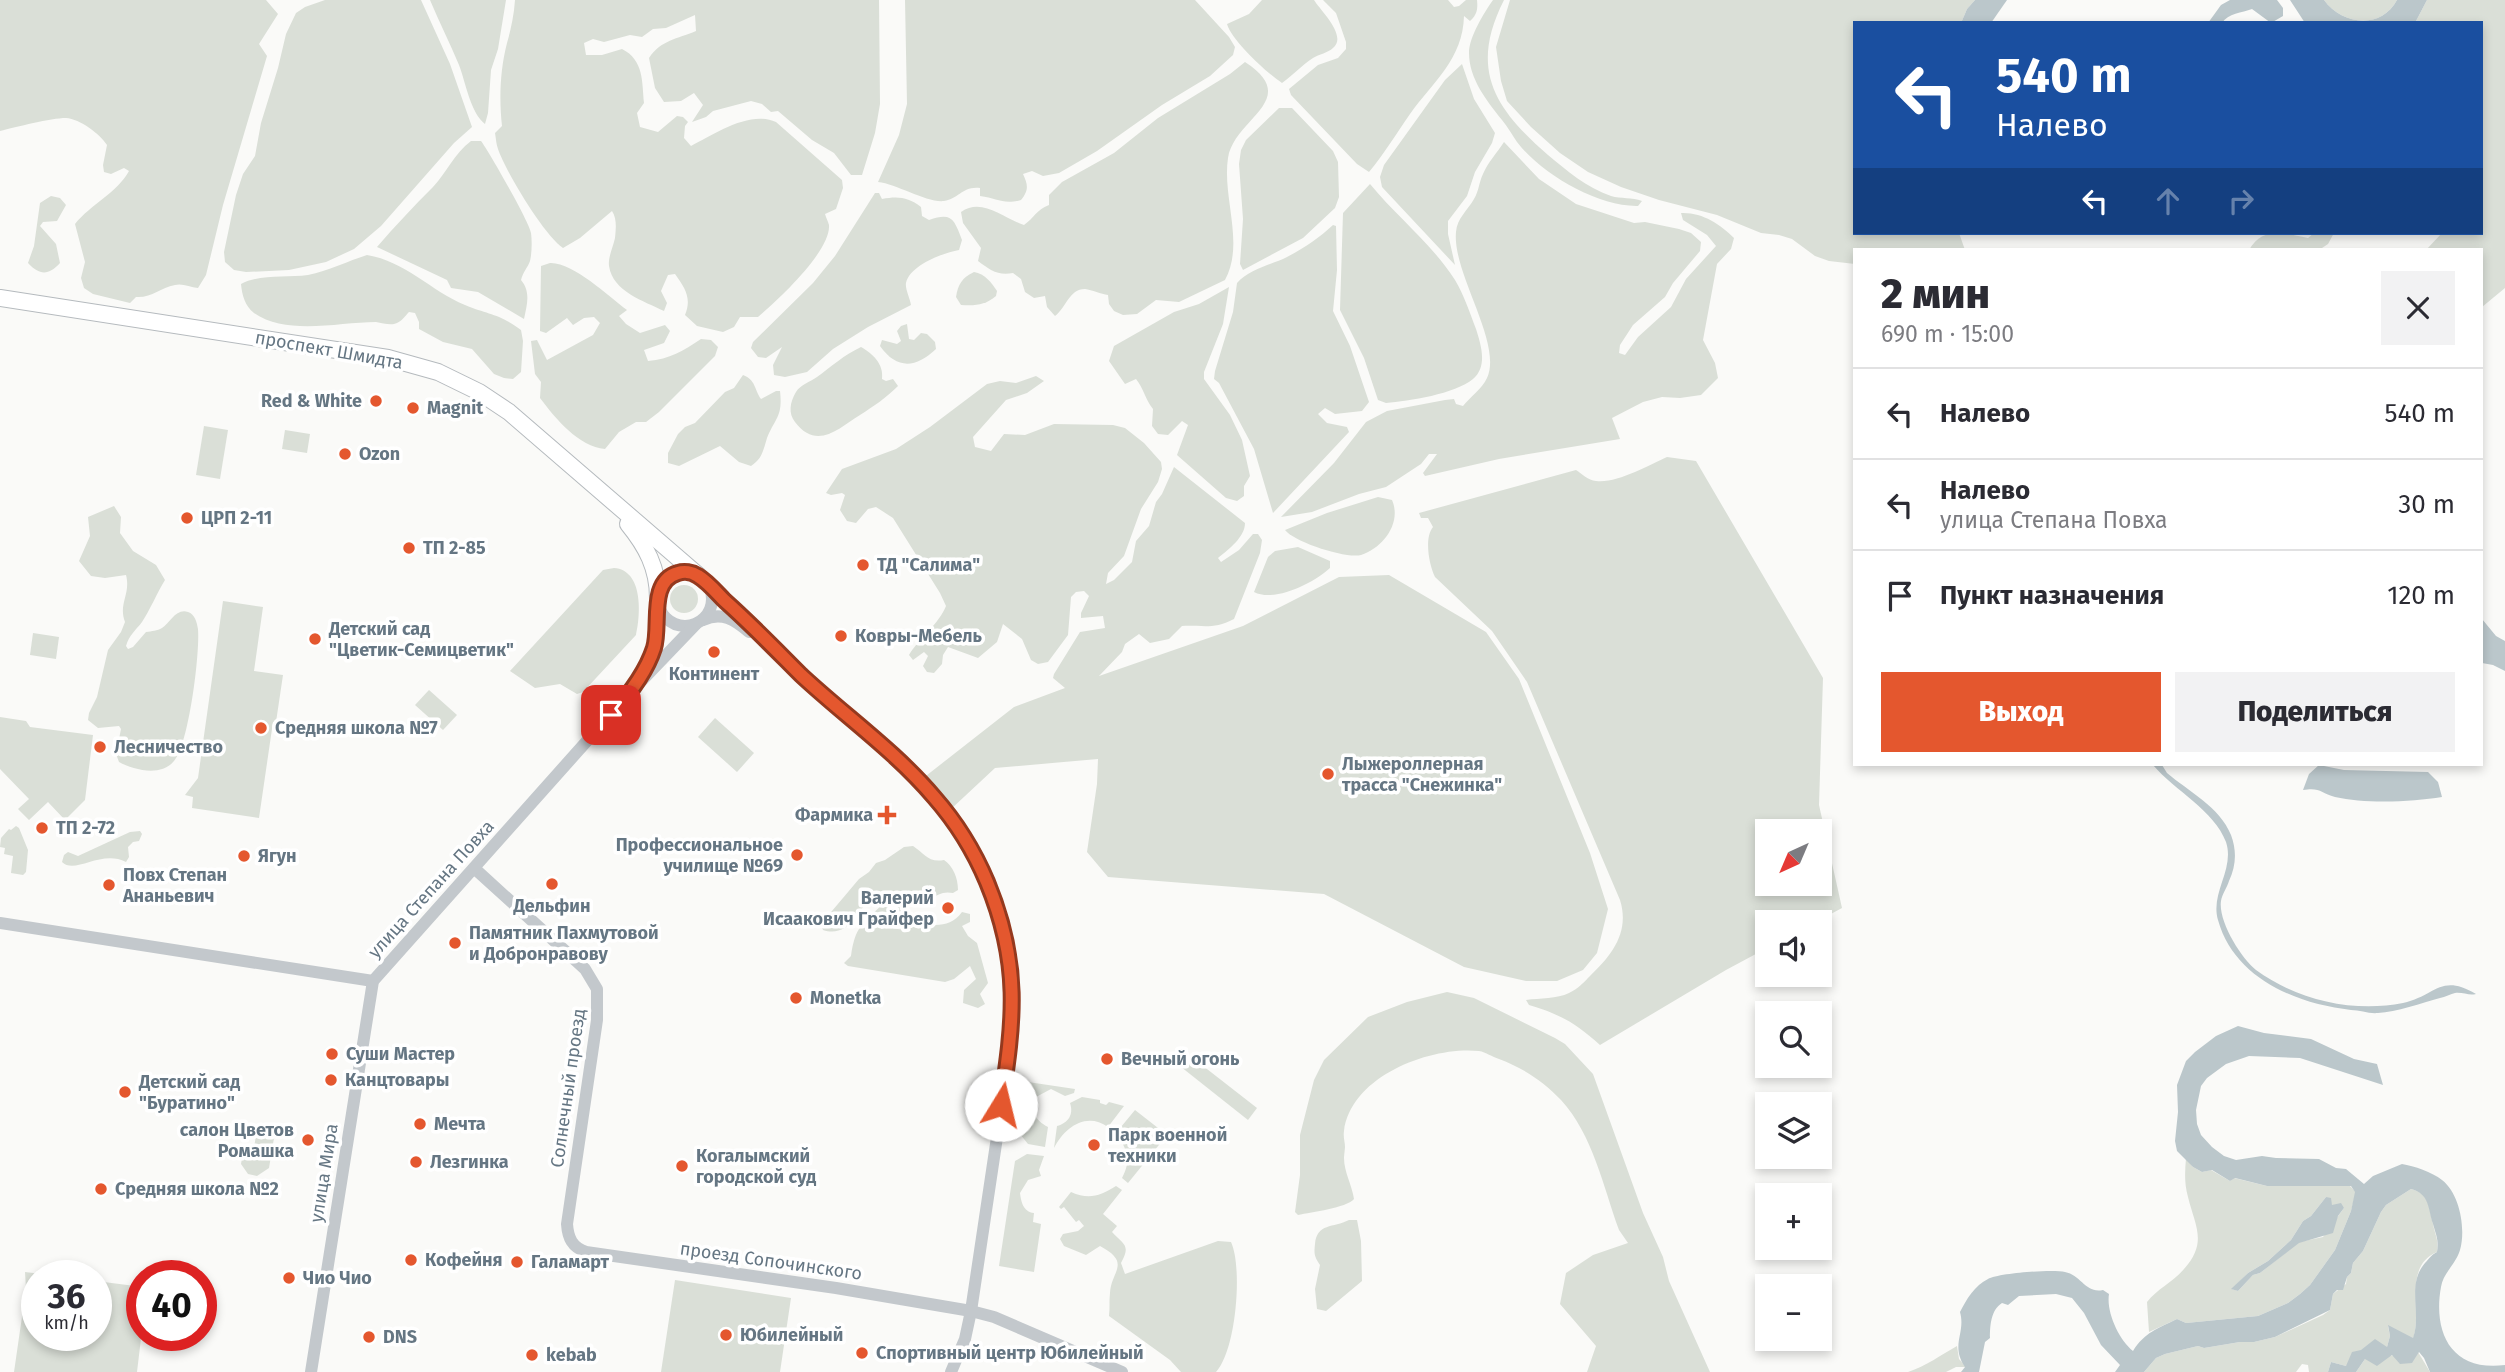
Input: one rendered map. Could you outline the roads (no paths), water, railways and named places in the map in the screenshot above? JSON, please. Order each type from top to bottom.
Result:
[{"type":"main road","name":"проспект Шмидта","points":[[0,300],[353,352],[438,372],[479,392],[509,412],[703,580]]},
{"type":"main road","name":"проспект Шмидта","points":[[601,492],[645,548],[654,567],[658,601]]},
{"type":"street","points":[[794,667],[733,620],[716,616],[686,626],[672,623],[662,614],[658,601],[662,585],[672,575],[686,572],[703,580],[916,777],[956,826],[975,856],[1001,923],[1010,966],[1012,1027],[968,1328],[951,1372]]},
{"type":"street","points":[[698,623],[707,615],[712,604],[711,594],[703,580]]},
{"type":"street","name":"улица Степана Повха","points":[[627,696],[654,648],[658,628],[658,601]]},
{"type":"street","name":"улица Степана Повха","points":[[0,923],[373,981],[627,696],[698,623]]},
{"type":"street","name":"Солнечный проезд","points":[[474,868],[561,945],[585,969],[597,989],[597,1020],[568,1212],[570,1239]]},
{"type":"street","name":"улица Мира","points":[[311,1372],[373,981]]},
{"type":"street","name":"проезд Сопочинского","points":[[570,1239],[577,1248],[586,1252],[835,1288],[971,1311],[1004,1322],[1122,1372]]},
{"type":"place","name":"Red & White","points":[[376,401]]},
{"type":"place","name":"Magnit","points":[[413,408]]},
{"type":"place","name":"Ozon","points":[[345,454]]},
{"type":"place","name":"ЦРП 2-11","points":[[187,518]]},
{"type":"place","name":"ТП 2-85","points":[[409,548]]},
{"type":"place","name":"ТД \"Салима\"","points":[[863,565]]},
{"type":"place","name":"Ковры-Мебель","points":[[841,636]]},
{"type":"place","name":"Детский сад \"Цветик-Семицветик\"","points":[[315,639]]},
{"type":"place","name":"Континент","points":[[714,652]]},
{"type":"place","name":"Средняя школа №7","points":[[261,728]]},
{"type":"place","name":"Лесничество","points":[[100,747]]},
{"type":"place","name":"Лыжероллерная трасса \"Снежинка\"","points":[[1328,774]]},
{"type":"place","name":"Фармика","points":[[887,815]]},
{"type":"place","name":"ТП 2-72","points":[[42,828]]},
{"type":"place","name":"Профессиональное училище №69","points":[[797,855]]},
{"type":"place","name":"Ягун","points":[[244,856]]},
{"type":"place","name":"Дельфин","points":[[552,884]]},
{"type":"place","name":"Повх Степан Ананьевич","points":[[109,885]]},
{"type":"place","name":"Валерий Исаакович Грайфер","points":[[948,908]]},
{"type":"place","name":"Памятник Пахмутовой и Добронравову","points":[[455,943]]},
{"type":"place","name":"Monetka","points":[[796,998]]},
{"type":"place","name":"Суши Мастер","points":[[332,1054]]},
{"type":"place","name":"Вечный огонь","points":[[1107,1059]]},
{"type":"place","name":"Канцтовары","points":[[331,1080]]},
{"type":"place","name":"Детский сад \"Буратино\"","points":[[125,1092]]},
{"type":"place","name":"Мечта","points":[[420,1124]]},
{"type":"place","name":"салон Цветов Ромашка","points":[[308,1140]]},
{"type":"place","name":"Парк военной техники","points":[[1094,1145]]},
{"type":"place","name":"Лезгинка","points":[[416,1162]]},
{"type":"place","name":"Когалымский городской суд","points":[[682,1166]]},
{"type":"place","name":"Средняя школа №2","points":[[101,1189]]},
{"type":"place","name":"Кофейня","points":[[411,1260]]},
{"type":"place","name":"Галамарт","points":[[517,1262]]},
{"type":"place","name":"Чио Чио","points":[[289,1278]]},
{"type":"place","name":"Юбилейный","points":[[726,1335]]},
{"type":"place","name":"DNS","points":[[369,1337]]},
{"type":"place","name":"Спортивный центр Юбилейный","points":[[862,1353]]},
{"type":"place","name":"kebab","points":[[532,1355]]}]
